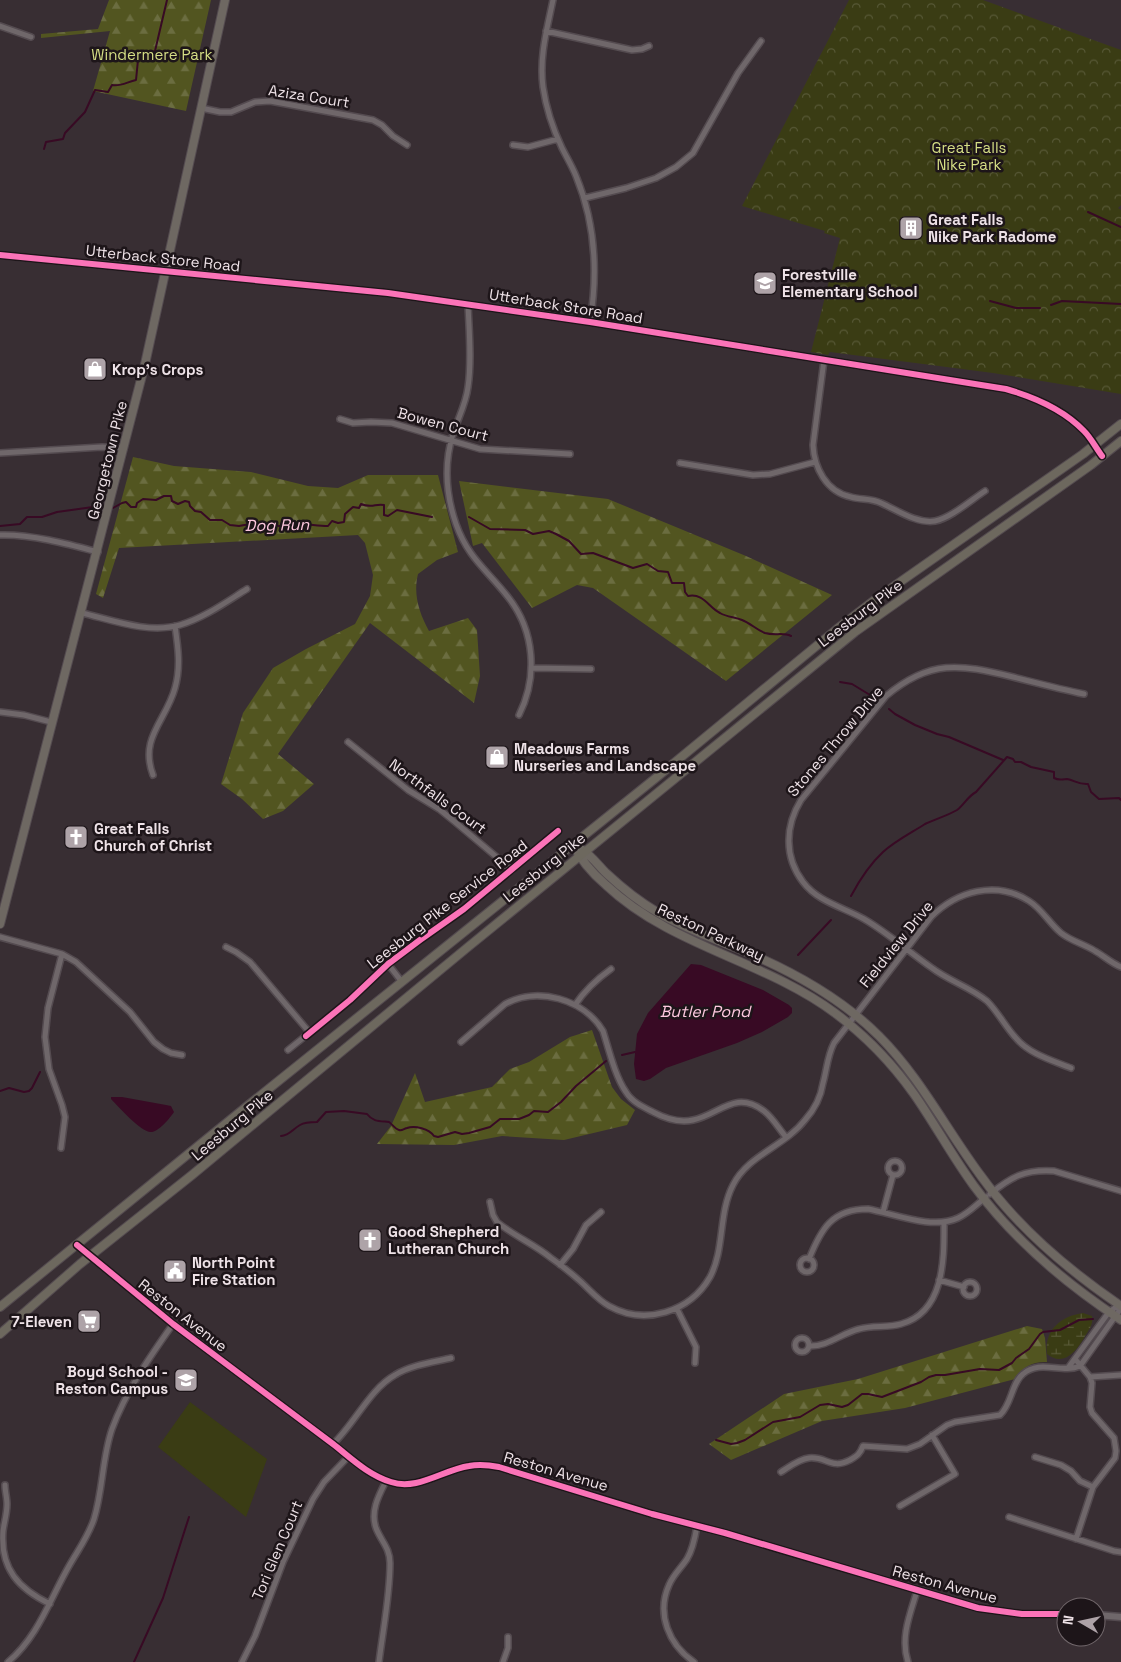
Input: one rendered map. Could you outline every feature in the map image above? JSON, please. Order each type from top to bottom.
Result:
[{"type":"highway","name":"Leesburg Pike","points":[[0,1308],[837,629],[880,596],[1121,424]]},
{"type":"highway","name":"Leesburg Pike","points":[[0,1334],[91,1256],[200,1169],[855,632],[1121,441]]},
{"type":"main road","name":"Georgetown Pike","points":[[0,924],[51,722],[98,552],[145,364],[225,0]]},
{"type":"main road","name":"Reston Parkway","points":[[573,844],[628,893],[658,913],[788,971],[817,987],[852,1019],[878,1035],[911,1071],[970,1161],[988,1196],[1012,1230],[1051,1268],[1115,1316]]},
{"type":"main road","name":"Reston Parkway","points":[[988,1196],[1076,1275],[1120,1305]]},
{"type":"street","points":[[553,0],[542,62],[543,85],[546,103],[558,139],[576,174],[585,198],[594,244],[594,281],[590,322]]},
{"type":"street","points":[[0,26],[31,37]]},
{"type":"street","points":[[546,31],[632,50],[649,46]]},
{"type":"street","points":[[585,198],[656,178],[676,167],[693,153],[738,73],[761,41]]},
{"type":"street","name":"Aziza Court","points":[[201,108],[231,112],[260,101],[276,102],[373,120],[407,145]]},
{"type":"street","points":[[513,145],[528,147],[558,139]]},
{"type":"street","name":"Utterback Store Road","points":[[0,255],[368,290],[590,322],[1006,389],[1041,401],[1070,419],[1084,431],[1102,456]]},
{"type":"street","points":[[468,304],[469,378],[465,401],[452,440],[448,463],[450,504],[464,543],[475,560],[509,598],[524,626],[529,644],[532,668],[528,692],[519,715]]},
{"type":"street","points":[[824,360],[813,445],[815,462],[824,478],[841,494],[848,497],[875,500],[923,521],[934,521],[947,516],[985,491]]},
{"type":"street","name":"Bowen Court","points":[[340,419],[353,423],[392,423],[490,450],[570,454]]},
{"type":"street","points":[[0,453],[102,447],[124,448]]},
{"type":"street","points":[[680,464],[758,475],[770,474],[815,462]]},
{"type":"street","points":[[0,535],[49,541],[98,552]]},
{"type":"street","points":[[82,613],[142,627],[175,626],[202,615],[247,589]]},
{"type":"street","points":[[153,775],[148,759],[149,749],[155,730],[172,698],[178,676],[175,626]]},
{"type":"street","name":"Stones Throw Drive","points":[[1071,1068],[1039,1055],[1024,1046],[1016,1039],[1001,1016],[987,1002],[966,986],[932,969],[863,918],[822,899],[810,890],[798,874],[790,856],[788,837],[792,818],[800,800],[886,696],[918,674],[933,670],[965,667],[1084,694]]},
{"type":"street","points":[[532,668],[591,669]]},
{"type":"street","points":[[0,712],[24,715],[51,722]]},
{"type":"street","name":"Northfalls Court","points":[[348,742],[408,790],[455,822],[512,870]]},
{"type":"street","name":"Leesburg Pike Service Road","points":[[288,1050],[350,1000],[388,964],[464,909],[558,831]]},
{"type":"street","name":"Fieldview Drive","points":[[490,1202],[497,1222],[539,1249],[600,1300],[617,1310],[629,1314],[648,1316],[658,1315],[677,1308],[701,1290],[711,1274],[729,1194],[738,1176],[750,1163],[804,1123],[821,1091],[830,1051],[852,1019],[931,917],[946,903],[975,891],[996,890],[1015,894],[1028,901],[1043,913],[1054,926],[1073,941],[1093,949],[1121,967]]},
{"type":"street","points":[[0,937],[62,954],[76,962],[130,1012],[154,1042],[171,1053],[182,1054]]},
{"type":"street","points":[[226,947],[246,959],[256,968],[308,1034]]},
{"type":"street","points":[[61,1148],[65,1117],[49,1069],[45,1037],[48,1008],[62,954]]},
{"type":"street","points":[[388,964],[402,982]]},
{"type":"street","points":[[575,1005],[598,978],[611,969]]},
{"type":"street","points":[[461,1042],[505,1004],[521,997],[542,996],[567,1002],[575,1005],[599,1024],[622,1087],[638,1104],[668,1119],[685,1121],[700,1118],[727,1105],[741,1103],[750,1105],[766,1112],[786,1138]]},
{"type":"street","points":[[809,1259],[818,1237],[829,1222],[843,1213],[859,1209],[924,1221],[944,1222],[959,1218],[967,1213],[1016,1176],[1044,1171],[1054,1171],[1121,1191]]},
{"type":"street","points":[[883,1212],[893,1175]]},
{"type":"street","points":[[560,1265],[573,1249],[586,1225],[600,1212]]},
{"type":"street","points":[[809,1346],[821,1345],[857,1329],[898,1325],[910,1321],[923,1312],[932,1299],[944,1259],[944,1222]]},
{"type":"street","name":"Reston Avenue","points":[[77,1245],[174,1324],[348,1457],[393,1483],[410,1484],[468,1466],[488,1465],[987,1610],[1022,1614],[1056,1614]]},
{"type":"street","points":[[939,1280],[964,1287]]},
{"type":"street","points":[[781,1472],[803,1459],[815,1458],[839,1465],[857,1456],[862,1446],[907,1449],[920,1444],[940,1429],[955,1422],[1000,1415],[1005,1410],[1016,1384],[1023,1374],[1029,1370],[1041,1366],[1055,1369],[1080,1366],[1115,1316],[1120,1305]]},
{"type":"street","points":[[677,1308],[697,1349],[695,1363]]},
{"type":"street","points":[[1068,1368],[1115,1316]]},
{"type":"street","points":[[8,1662],[28,1640],[84,1543],[94,1518],[103,1465],[117,1416],[129,1390],[174,1324]]},
{"type":"street","points":[[333,1444],[347,1430],[381,1385],[388,1379],[405,1370],[451,1358]]},
{"type":"street","points":[[1076,1360],[1090,1377],[1092,1383],[1090,1407],[1092,1413],[1114,1438],[1116,1451],[1115,1458],[1093,1487],[1076,1539]]},
{"type":"street","points":[[1090,1377],[1121,1375]]},
{"type":"street","points":[[900,1506],[955,1474],[932,1435]]},
{"type":"street","name":"Tori Glen Court","points":[[242,1662],[255,1636],[284,1562],[313,1499],[324,1482],[348,1457]]},
{"type":"street","points":[[1035,1457],[1061,1464],[1080,1481],[1093,1487]]},
{"type":"street","points":[[379,1662],[390,1557],[388,1547],[376,1528],[374,1514],[377,1500],[386,1480]]},
{"type":"street","points":[[5,1485],[7,1504],[3,1546],[7,1564],[23,1588],[50,1604]]},
{"type":"street","points":[[1009,1517],[1121,1552]]},
{"type":"street","points":[[694,1662],[680,1651],[675,1644],[668,1632],[664,1611],[669,1585],[691,1550],[697,1526]]},
{"type":"street","points":[[908,1662],[905,1648],[905,1632],[917,1591]]},
{"type":"street","points":[[1106,1616],[1121,1617]]},
{"type":"street","points":[[503,1662],[508,1648],[508,1637]]},
{"type":"green space","name":"Windermere Park","points":[[109,0],[211,0],[186,111],[93,91],[110,31],[41,38],[41,34],[98,29]]},
{"type":"green space","name":"Great Falls Nike Park","points":[[849,0],[983,0],[1121,50],[1121,205],[1118,208],[1121,210],[1121,394],[993,373],[830,352],[828,355],[811,352],[840,238],[824,233],[825,231],[742,206]]},
{"type":"green space","points":[[133,457],[174,466],[251,472],[308,486],[338,488],[368,475],[438,475],[458,552],[437,560],[418,574],[417,596],[422,617],[429,631],[468,618],[477,630],[480,676],[474,703],[370,623],[278,754],[314,784],[283,811],[263,819],[242,799],[221,784],[243,713],[273,668],[355,624],[370,596],[373,575],[365,543],[358,535],[119,548],[103,598],[96,594]]},
{"type":"green space","points":[[459,481],[608,499],[746,556],[832,595],[726,681],[593,588],[577,585],[532,608],[482,543],[473,546]]},
{"type":"green space","points":[[592,1030],[612,1087],[621,1099],[635,1110],[627,1125],[564,1140],[502,1136],[454,1145],[377,1144],[391,1126],[415,1073],[425,1102],[492,1087],[510,1069],[529,1062],[570,1037]]},
{"type":"green space","points":[[1083,1313],[1092,1316],[1092,1322],[1089,1330],[1073,1353],[1058,1359],[1047,1354],[1048,1338],[1051,1331],[1068,1317]]},
{"type":"green space","points":[[1027,1326],[1042,1329],[1045,1338],[1047,1362],[1028,1366],[1015,1379],[905,1408],[822,1421],[731,1460],[709,1444],[784,1394],[858,1379]]},
{"type":"green space","points":[[190,1402],[267,1459],[246,1517],[158,1447]]},
{"type":"water","name":"Butler Pond","points":[[691,964],[701,965],[763,990],[789,1005],[792,1008],[792,1013],[762,1032],[737,1043],[666,1068],[650,1079],[644,1081],[636,1079],[634,1064],[637,1034],[648,1013]]},
{"type":"water","points":[[111,1097],[122,1097],[171,1106],[174,1112],[160,1128],[150,1132],[135,1123]]},
{"type":"waterway","points":[[44,149],[46,142],[63,139],[65,133],[85,112],[95,90],[108,92],[112,85],[121,85],[136,80],[138,60],[155,51],[167,0]]},
{"type":"waterway","points":[[1088,212],[1121,227]]},
{"type":"waterway","points":[[990,301],[1016,308],[1040,308]]},
{"type":"waterway","points":[[1051,305],[1062,301],[1121,304]]},
{"type":"waterway","name":"Dog Run","points":[[113,508],[126,502],[131,507],[136,507],[137,503],[143,499],[156,500],[164,496],[171,496],[172,501],[178,504],[185,501],[189,502],[195,511],[201,512],[210,520],[222,520],[230,525],[250,524],[260,527],[276,525],[282,527],[299,524],[328,526],[332,521],[344,522],[345,514],[353,507],[359,508],[361,504],[368,506],[384,505],[384,515],[388,516],[397,510],[432,517]]},
{"type":"waterway","name":"Dog Run","points":[[0,526],[20,524],[27,517],[42,517],[57,512],[93,507]]},
{"type":"waterway","name":"Dog Run","points":[[469,517],[490,529],[525,530],[533,534],[549,531],[569,541],[581,554],[593,553],[633,568],[647,564],[658,571],[668,572],[672,583],[684,583],[685,592],[688,596],[702,598],[723,614],[745,621],[765,633],[791,636]]},
{"type":"waterway","name":"Dog Run","points":[[840,682],[852,684],[870,695]]},
{"type":"waterway","points":[[889,709],[915,725],[1003,760]]},
{"type":"waterway","points":[[851,896],[865,873],[883,852],[925,824],[957,810],[1007,757],[1015,762],[1054,772],[1054,778],[1056,779],[1067,779],[1088,784],[1091,792],[1099,799],[1119,798],[1121,800]]},
{"type":"waterway","points":[[798,955],[831,920]]},
{"type":"waterway","points":[[622,1055],[635,1052]]},
{"type":"waterway","points":[[281,1136],[289,1134],[302,1124],[317,1122],[326,1112],[344,1111],[367,1114],[374,1120],[389,1122],[396,1129],[400,1130],[410,1127],[422,1128],[438,1137],[455,1132],[469,1133],[490,1127],[500,1119],[519,1119],[534,1111],[548,1112],[606,1061]]},
{"type":"waterway","points":[[0,1091],[9,1088],[24,1092],[29,1091],[40,1072]]},
{"type":"waterway","points":[[716,1440],[731,1444],[737,1443],[773,1422],[800,1417],[820,1405],[828,1404],[842,1407],[848,1405],[862,1394],[882,1397],[936,1375],[980,1369],[999,1370],[1012,1363],[1029,1349],[1043,1332],[1060,1330],[1079,1320],[1093,1319]]},
{"type":"waterway","points":[[134,1662],[163,1598],[189,1517]]},
{"type":"cycle path","points":[[0,255],[388,293],[590,322],[1006,389],[1037,400],[1067,416],[1087,434],[1102,456]]},
{"type":"cycle path","points":[[306,1036],[350,1000],[388,964],[464,909],[558,831]]},
{"type":"cycle path","points":[[77,1245],[173,1324],[360,1466],[383,1479],[401,1484],[411,1484],[469,1466],[499,1467],[652,1514],[725,1533],[978,1608],[1022,1614],[1056,1614]]},
{"type":"place","name":"Great Falls Nike Park Radome","points":[[911,228]]},
{"type":"place","name":"Forestville Elementary School","points":[[765,283]]},
{"type":"place","name":"Krop's Crops","points":[[95,369]]},
{"type":"place","name":"Meadows Farms Nurseries and Landscape","points":[[497,757]]},
{"type":"place","name":"Great Falls Church of Christ","points":[[76,837]]},
{"type":"place","name":"Good Shepherd Lutheran Church","points":[[370,1240]]},
{"type":"place","name":"North Point Fire Station","points":[[175,1271]]},
{"type":"place","name":"7-Eleven","points":[[89,1321]]},
{"type":"place","name":"Boyd School - Reston Campus","points":[[186,1380]]}]
